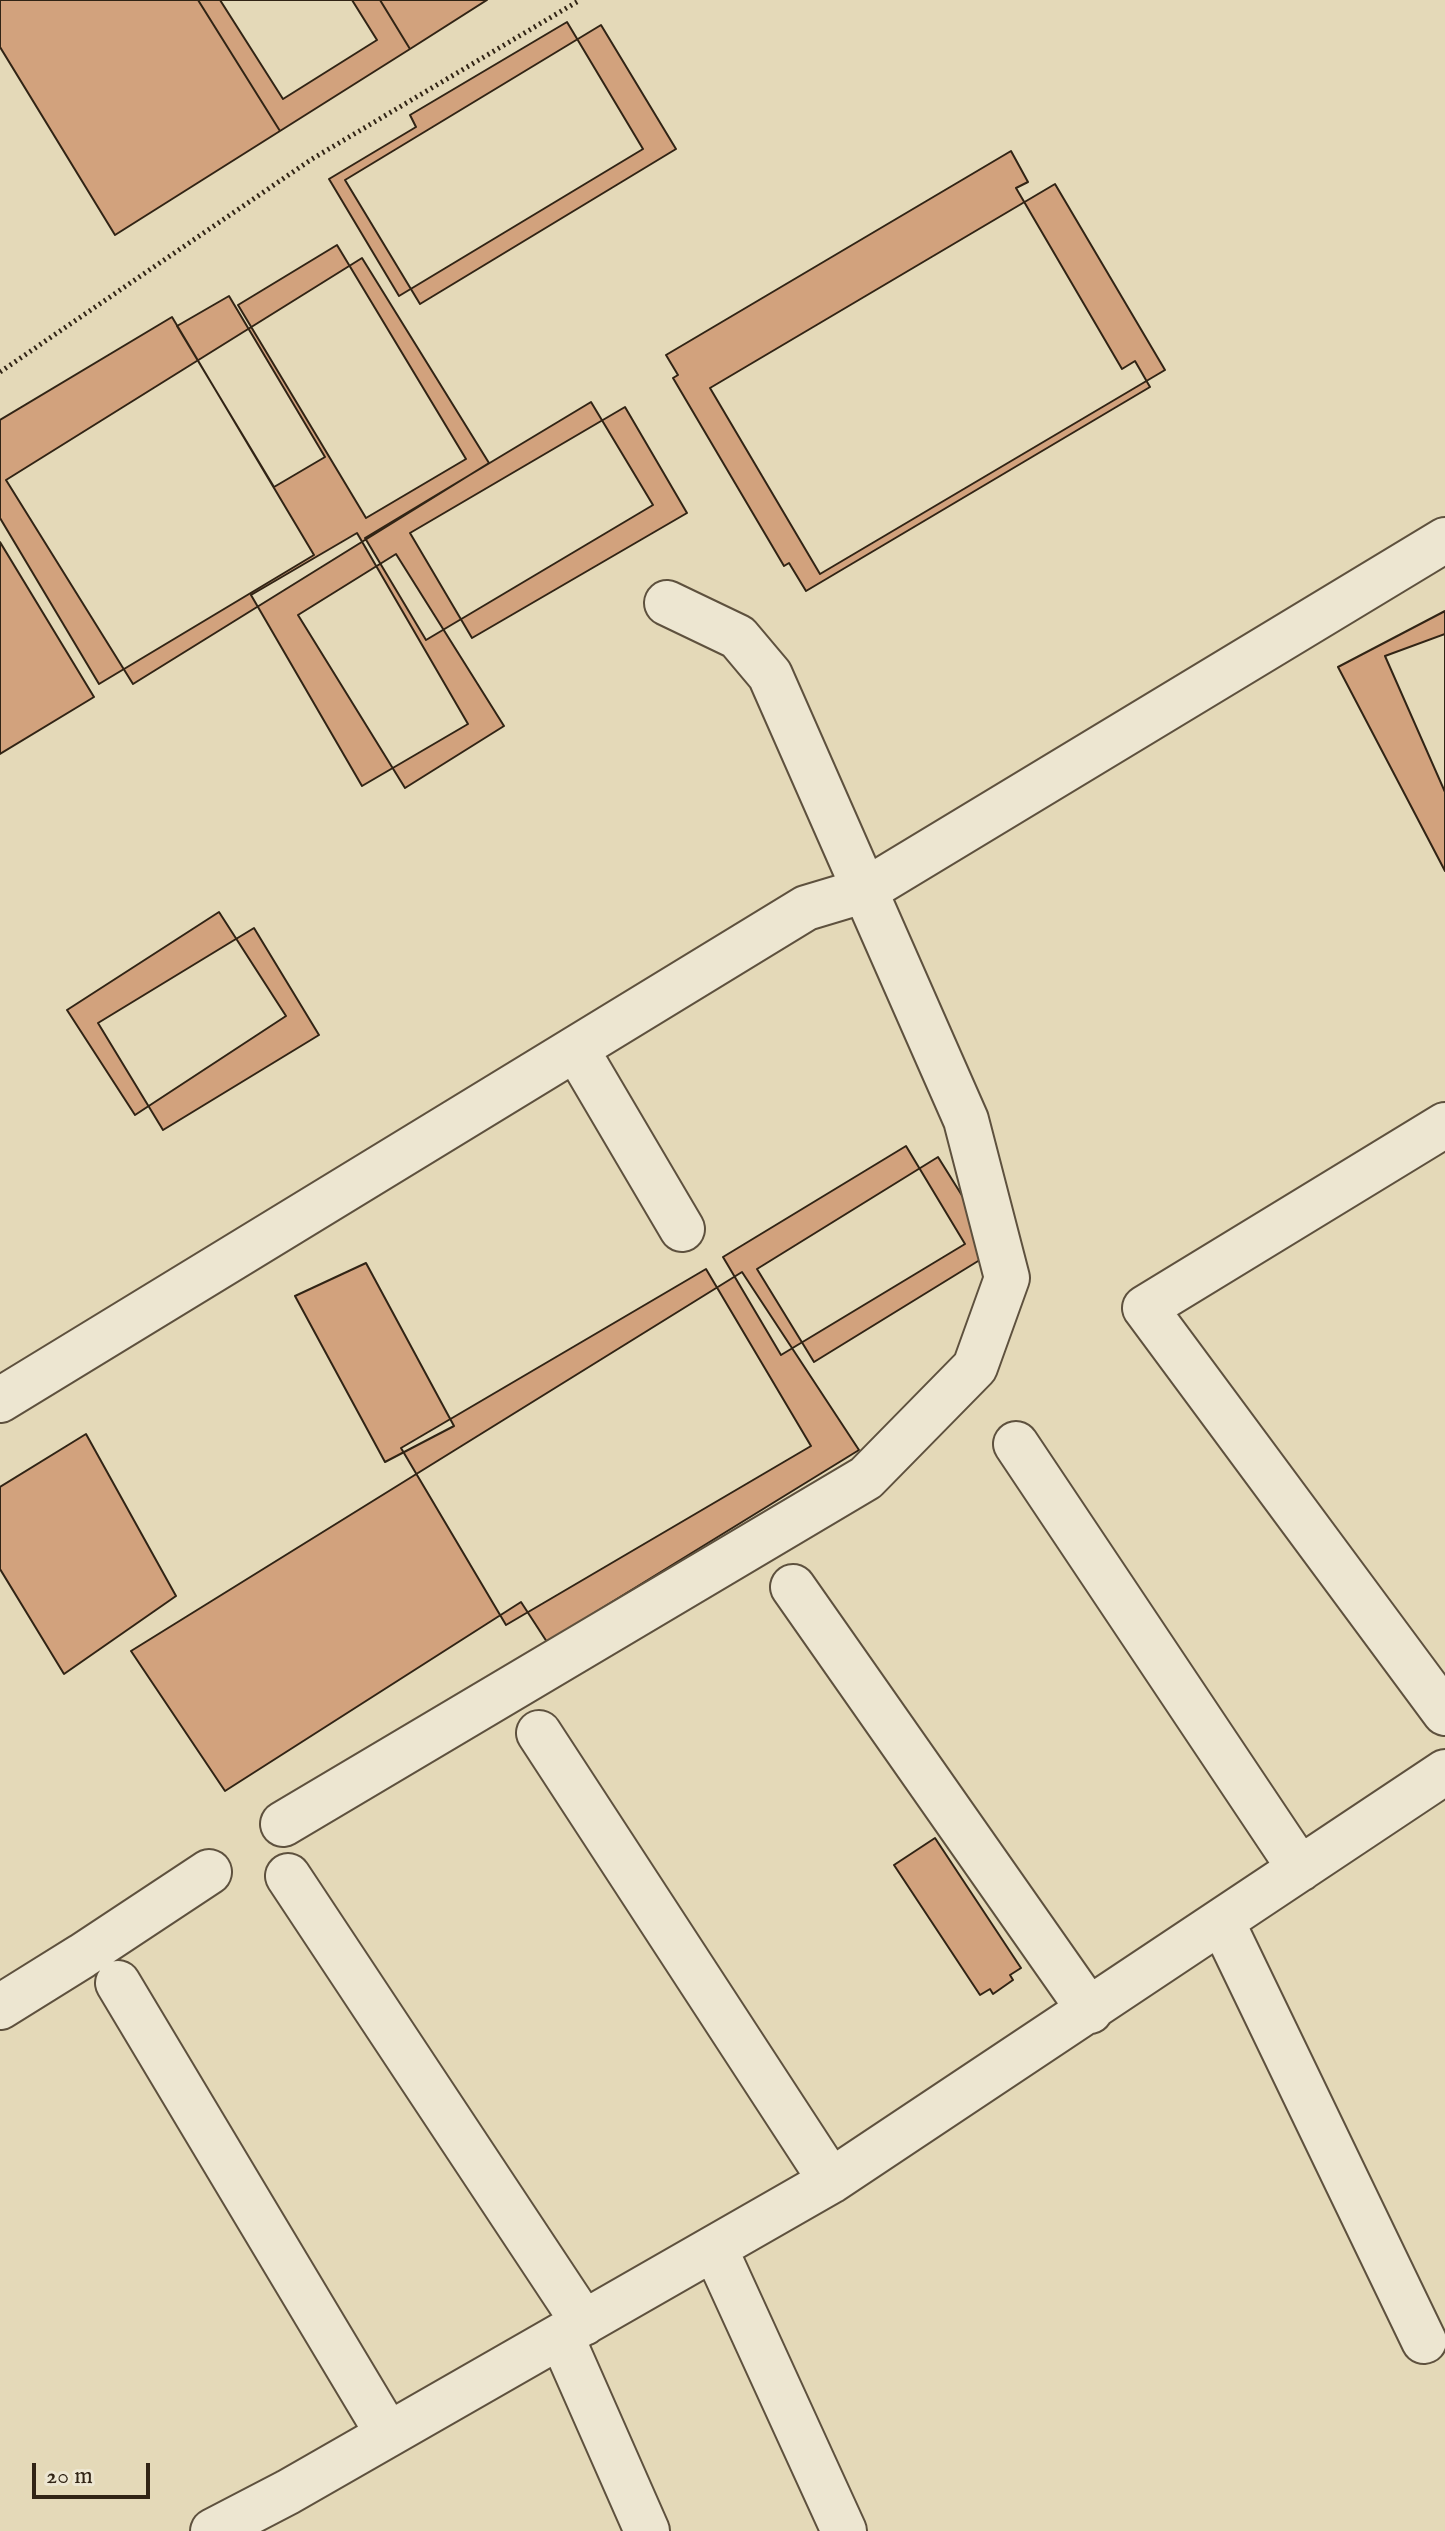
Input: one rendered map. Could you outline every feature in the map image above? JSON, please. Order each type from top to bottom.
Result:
[{"type":"street","points":[[0,1400],[806,908],[866,890],[1445,540]]},
{"type":"street","points":[[283,1824],[866,1478],[975,1367],[1007,1278],[966,1120],[770,675],[738,637],[667,603]]},
{"type":"street","points":[[576,1049],[682,1229]]},
{"type":"street","points":[[1445,1125],[1145,1308],[1445,1713]]},
{"type":"street","points":[[1016,1444],[1300,1869]]},
{"type":"street","points":[[793,1587],[1090,2011]]},
{"type":"street","points":[[539,1733],[831,2181]]},
{"type":"street","points":[[213,2531],[831,2181],[1300,1869],[1440,1788]]},
{"type":"street","points":[[0,2007],[209,1872]]},
{"type":"street","points":[[288,1876],[572,2330],[647,2531]]},
{"type":"street","points":[[1222,1922],[1424,2341]]},
{"type":"street","points":[[118,1983],[388,2434]]},
{"type":"street","points":[[715,2249],[844,2531]]},
{"type":"path","points":[[0,372],[312,159],[580,0]]},
{"type":"building","points":[[0,0],[198,0],[280,131],[115,235],[0,47]]},
{"type":"building","points":[[198,0],[380,0],[410,49],[280,131]]},
{"type":"building","points":[[220,0],[352,0],[377,40],[283,99]]},
{"type":"building","points":[[380,0],[487,0],[410,49]]},
{"type":"building","points":[[567,22],[643,149],[399,296],[329,179],[416,127],[410,115]]},
{"type":"building","points":[[601,25],[676,149],[420,304],[345,180]]},
{"type":"building","points":[[1011,151],[1028,182],[1016,188],[1122,369],[1135,361],[1150,387],[806,591],[789,563],[784,566],[673,378],[678,375],[666,355]]},
{"type":"building","points":[[1055,184],[1165,370],[820,574],[710,388]]},
{"type":"building","points":[[337,245],[466,459],[366,518],[238,305]]},
{"type":"building","points":[[362,258],[489,463],[133,684],[6,480]]},
{"type":"building","points":[[229,296],[325,457],[274,487],[177,326]]},
{"type":"building","points":[[172,317],[314,555],[99,684],[0,518],[0,420]]},
{"type":"building","points":[[591,402],[653,505],[426,640],[365,538]]},
{"type":"building","points":[[625,407],[687,513],[472,638],[410,533]]},
{"type":"building","points":[[357,533],[468,724],[362,786],[251,595]]},
{"type":"building","points":[[0,542],[94,697],[0,754]]},
{"type":"building","points":[[396,554],[504,726],[405,788],[298,615]]},
{"type":"building","points":[[1445,611],[1445,871],[1338,667]]},
{"type":"building","points":[[1445,634],[1445,792],[1385,656]]},
{"type":"building","points":[[219,912],[286,1016],[135,1115],[67,1010]]},
{"type":"building","points":[[254,928],[319,1035],[163,1130],[98,1023]]},
{"type":"building","points":[[906,1146],[965,1244],[781,1355],[723,1257]]},
{"type":"building","points":[[938,1157],[996,1250],[814,1362],[757,1269]]},
{"type":"building","points":[[366,1263],[454,1426],[385,1462],[295,1296]]},
{"type":"building","points":[[706,1269],[811,1446],[506,1625],[401,1448]]},
{"type":"building","points":[[742,1272],[859,1450],[547,1642],[521,1602],[225,1791],[131,1651]]},
{"type":"building","points":[[86,1434],[176,1596],[64,1674],[0,1569],[0,1487]]},
{"type":"building","points":[[935,1838],[1021,1968],[1010,1975],[1013,1980],[993,1994],[990,1989],[980,1995],[894,1865]]}]
